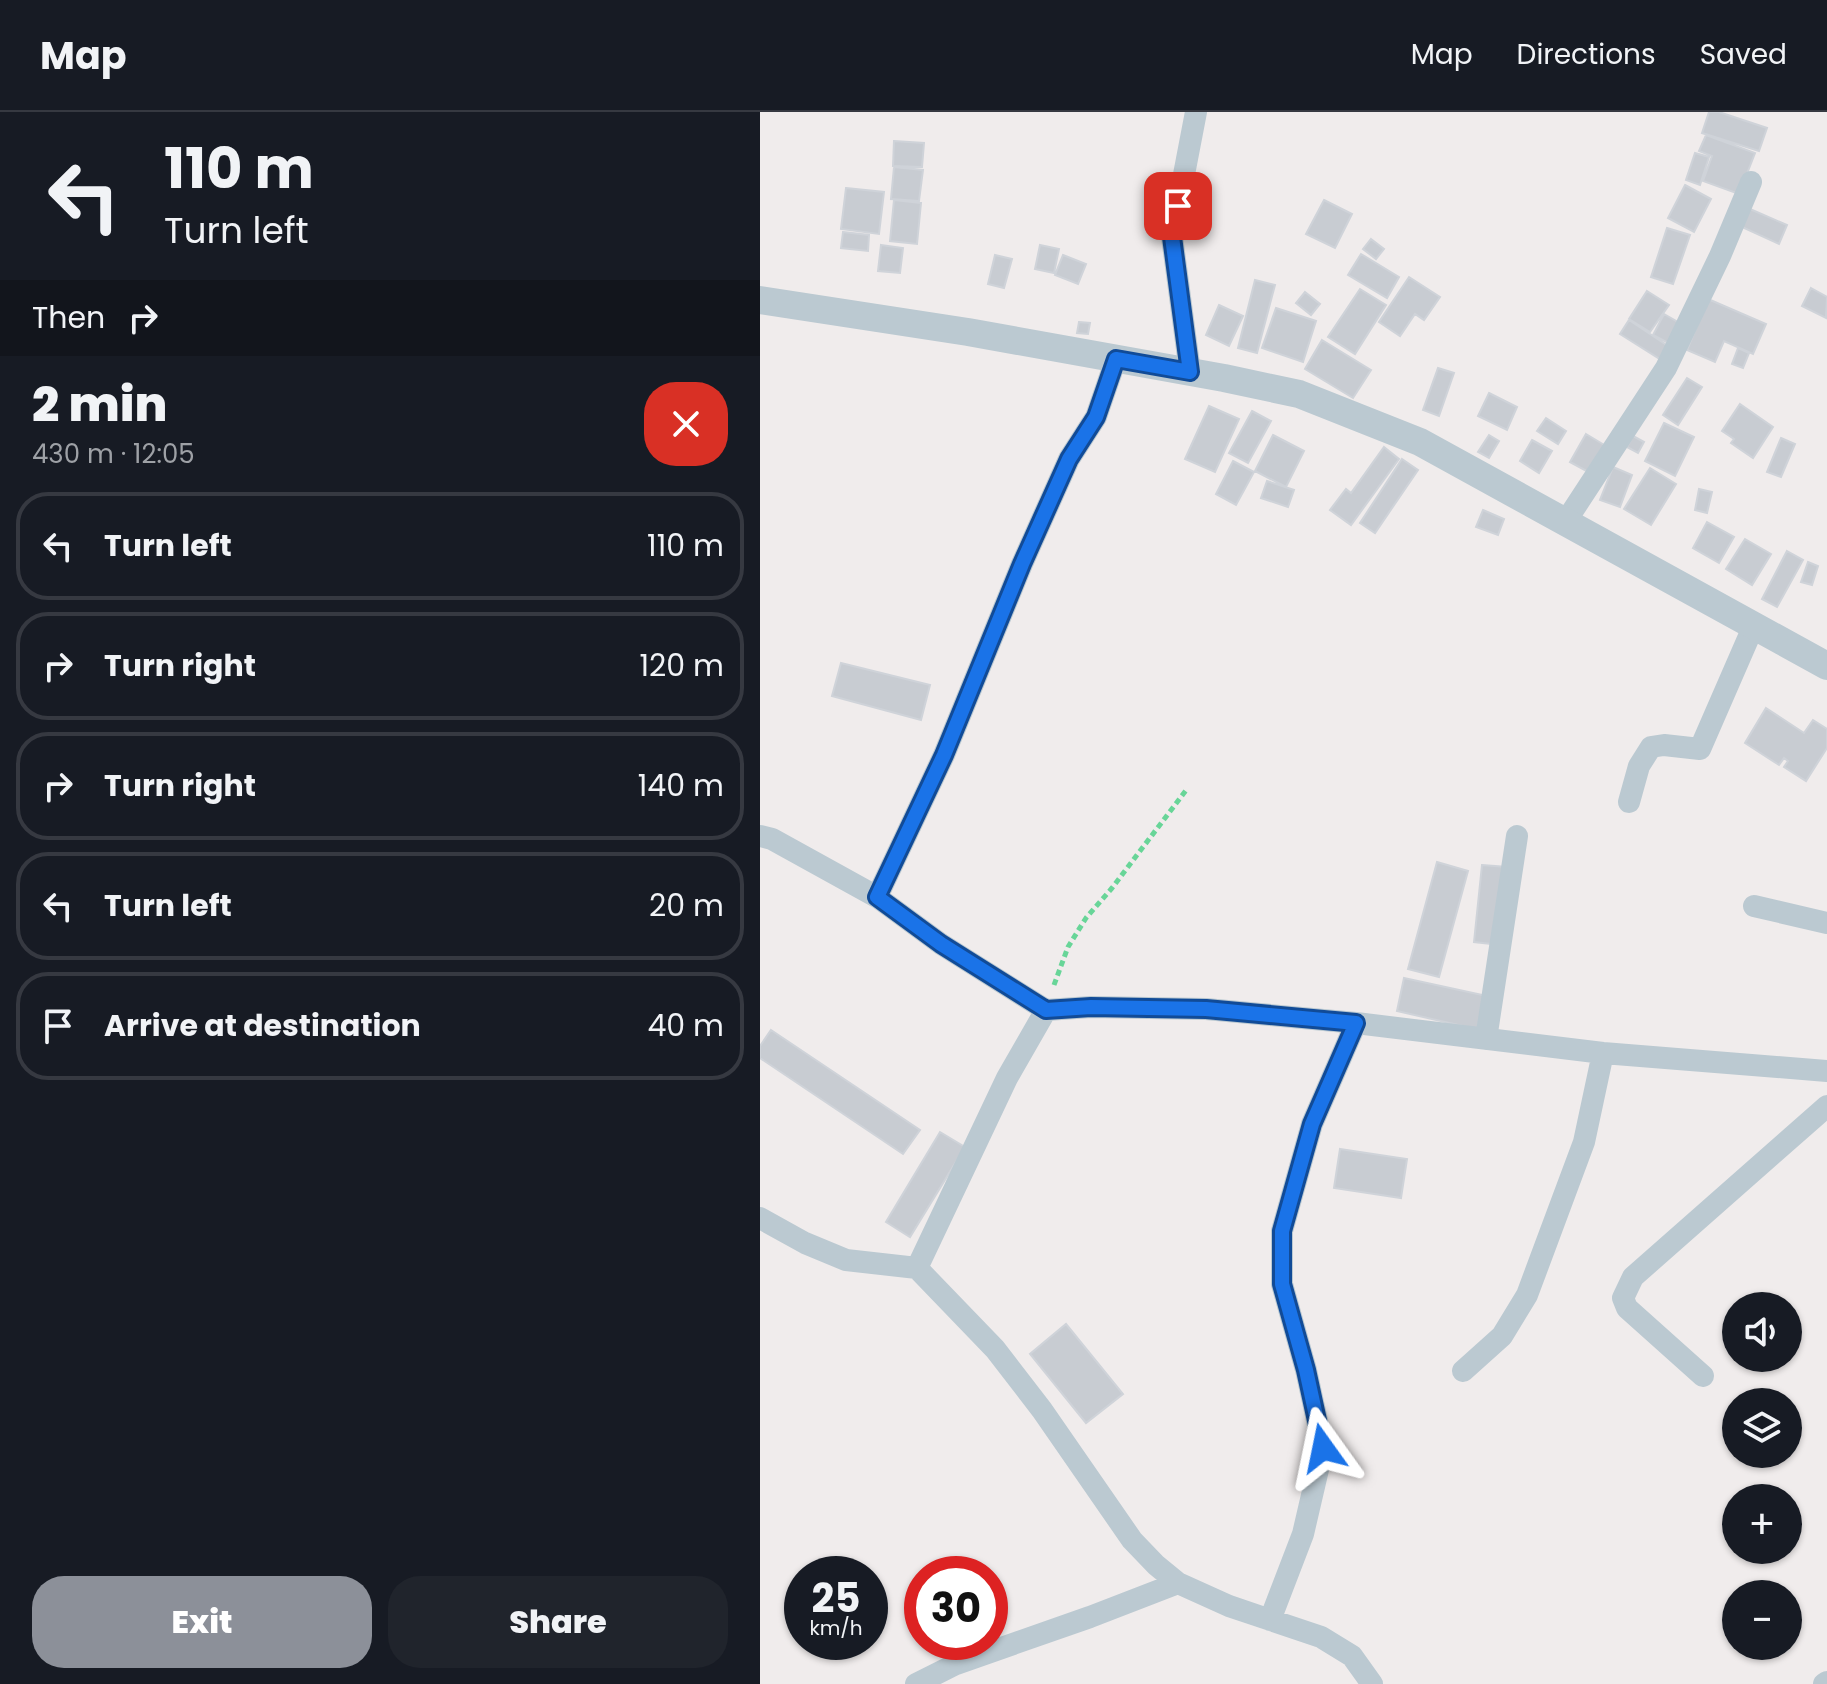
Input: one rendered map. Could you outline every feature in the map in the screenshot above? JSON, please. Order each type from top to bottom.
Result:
[{"type":"street","points":[[1190,372],[1172,237],[1196,112]]},
{"type":"street","points":[[1566,521],[1666,368],[1720,256],[1751,182]]},
{"type":"street","points":[[760,300],[968,332],[1299,394],[1407,437],[1827,666]]},
{"type":"street","points":[[877,897],[944,755],[1022,564],[1069,459],[1096,417],[1116,359]]},
{"type":"street","points":[[1629,802],[1639,766],[1651,747],[1664,745],[1700,749],[1754,625]]},
{"type":"street","points":[[760,836],[772,839],[877,897],[941,944],[1046,1010],[1091,1007],[1206,1009],[1356,1023],[1603,1053],[1827,1071]]},
{"type":"street","points":[[1486,1039],[1517,836]]},
{"type":"street","points":[[1754,906],[1827,923]]},
{"type":"street","points":[[917,1268],[1007,1078],[1046,1010]]},
{"type":"street","points":[[1270,1620],[1303,1534],[1323,1448],[1306,1370],[1282,1284],[1282,1231],[1312,1124],[1356,1023]]},
{"type":"street","points":[[1463,1371],[1502,1336],[1527,1295],[1584,1142],[1603,1053]]},
{"type":"street","points":[[1703,1376],[1627,1308],[1623,1298],[1633,1277],[1827,1106]]},
{"type":"street","points":[[760,1218],[805,1243],[846,1260],[917,1268],[995,1349],[1042,1410],[1132,1540],[1156,1565],[1178,1583],[1229,1606],[1321,1637],[1352,1656],[1372,1684]]},
{"type":"street","points":[[916,1684],[956,1664],[1178,1583]]},
{"type":"path","points":[[1046,1010],[1068,947],[1086,918],[1187,789]]},
{"type":"building","points":[[1709,112],[1719,112],[1767,128],[1759,151],[1702,133]]},
{"type":"building","points":[[1706,135],[1755,153],[1739,194],[1703,181],[1712,156],[1699,151]]},
{"type":"building","points":[[894,141],[924,143],[922,167],[893,166]]},
{"type":"building","points":[[1695,153],[1709,157],[1700,185],[1686,180]]},
{"type":"building","points":[[894,167],[923,170],[919,201],[891,199]]},
{"type":"building","points":[[1685,185],[1711,199],[1694,232],[1668,218]]},
{"type":"building","points":[[846,188],[884,192],[879,234],[841,229]]},
{"type":"building","points":[[894,200],[921,203],[917,244],[890,241]]},
{"type":"building","points":[[1324,200],[1352,214],[1335,248],[1306,234]]},
{"type":"building","points":[[1750,209],[1787,225],[1779,244],[1742,227]]},
{"type":"building","points":[[1667,228],[1690,235],[1673,284],[1651,277]]},
{"type":"building","points":[[843,232],[869,235],[868,251],[841,248]]},
{"type":"building","points":[[1371,239],[1384,249],[1376,259],[1363,249]]},
{"type":"building","points":[[881,245],[903,248],[900,273],[878,271]]},
{"type":"building","points":[[1040,245],[1059,249],[1054,273],[1035,269]]},
{"type":"building","points":[[1361,254],[1399,277],[1387,298],[1348,275]]},
{"type":"building","points":[[995,255],[1012,259],[1004,288],[988,284]]},
{"type":"building","points":[[1063,255],[1086,264],[1078,284],[1055,275]]},
{"type":"building","points":[[1409,277],[1440,297],[1424,320],[1415,314],[1400,336],[1379,322]]},
{"type":"building","points":[[1255,280],[1275,285],[1257,353],[1238,348]]},
{"type":"building","points":[[1811,288],[1827,297],[1826,318],[1802,306]]},
{"type":"building","points":[[1360,289],[1386,305],[1355,354],[1328,337]]},
{"type":"building","points":[[1647,291],[1669,305],[1650,332],[1629,319]]},
{"type":"building","points":[[1305,292],[1320,304],[1311,315],[1296,303]]},
{"type":"building","points":[[1708,299],[1766,324],[1753,354],[1724,341],[1715,362],[1687,350]]},
{"type":"building","points":[[1219,305],[1243,316],[1229,346],[1206,335]]},
{"type":"building","points":[[1276,308],[1316,321],[1303,362],[1262,348]]},
{"type":"building","points":[[1664,314],[1683,325],[1672,345],[1653,335]]},
{"type":"building","points":[[1629,320],[1671,348],[1663,361],[1620,334]]},
{"type":"building","points":[[1079,322],[1090,323],[1088,334],[1077,333]]},
{"type":"building","points":[[1322,340],[1371,370],[1353,398],[1305,369]]},
{"type":"building","points":[[1738,348],[1749,353],[1743,368],[1732,364]]},
{"type":"building","points":[[1438,368],[1454,373],[1439,416],[1423,410]]},
{"type":"building","points":[[1687,378],[1702,387],[1678,425],[1663,415]]},
{"type":"building","points":[[1489,393],[1517,407],[1507,430],[1478,416]]},
{"type":"building","points":[[1740,404],[1773,427],[1753,458],[1731,443],[1734,439],[1722,431]]},
{"type":"building","points":[[1209,406],[1239,419],[1215,472],[1185,459]]},
{"type":"building","points":[[1252,411],[1271,421],[1248,463],[1229,453]]},
{"type":"building","points":[[1546,418],[1566,431],[1558,444],[1537,431]]},
{"type":"building","points":[[1664,423],[1694,437],[1675,476],[1645,461]]},
{"type":"building","points":[[1586,434],[1606,446],[1590,473],[1570,462]]},
{"type":"building","points":[[1273,435],[1304,451],[1286,487],[1255,471]]},
{"type":"building","points":[[1489,435],[1499,441],[1489,458],[1478,452]]},
{"type":"building","points":[[1633,436],[1644,442],[1638,453],[1627,447]]},
{"type":"building","points":[[1781,438],[1795,444],[1781,477],[1767,472]]},
{"type":"building","points":[[1532,440],[1552,451],[1539,473],[1520,461]]},
{"type":"building","points":[[1384,447],[1399,459],[1351,525],[1330,510],[1346,489],[1351,493]]},
{"type":"building","points":[[1402,459],[1418,470],[1375,533],[1360,523]]},
{"type":"building","points":[[1233,461],[1254,472],[1236,505],[1216,494]]},
{"type":"building","points":[[1613,467],[1632,475],[1620,507],[1600,500]]},
{"type":"building","points":[[1650,468],[1676,484],[1651,525],[1624,509]]},
{"type":"building","points":[[1267,481],[1294,490],[1288,507],[1261,498]]},
{"type":"building","points":[[1699,489],[1712,492],[1707,513],[1695,510]]},
{"type":"building","points":[[1483,510],[1504,519],[1498,535],[1476,527]]},
{"type":"building","points":[[1707,522],[1734,537],[1719,563],[1693,548]]},
{"type":"building","points":[[1745,539],[1771,554],[1752,585],[1726,569]]},
{"type":"building","points":[[1787,551],[1803,560],[1777,607],[1762,599]]},
{"type":"building","points":[[1808,562],[1818,566],[1812,585],[1801,582]]},
{"type":"building","points":[[841,663],[930,685],[921,720],[832,696]]},
{"type":"building","points":[[1766,708],[1804,733],[1813,720],[1827,729],[1827,748],[1806,781],[1784,767],[1788,761],[1784,758],[1779,765],[1745,743]]},
{"type":"building","points":[[1437,862],[1468,871],[1439,977],[1408,969]]},
{"type":"building","points":[[1482,865],[1507,867],[1500,945],[1474,942]]},
{"type":"building","points":[[1404,978],[1487,996],[1480,1030],[1397,1011]]},
{"type":"building","points":[[771,1030],[920,1130],[903,1154],[760,1058],[760,1046]]},
{"type":"building","points":[[940,1132],[965,1147],[910,1237],[886,1222]]},
{"type":"building","points":[[1340,1149],[1407,1159],[1401,1198],[1334,1188]]},
{"type":"building","points":[[1066,1324],[1123,1394],[1086,1423],[1030,1354]]},
{"type":"route","points":[[1178,206],[1172,237],[1190,372],[1116,359],[1096,417],[1069,459],[1022,564],[944,755],[877,897],[941,944],[1046,1010],[1091,1007],[1206,1009],[1356,1023],[1312,1124],[1282,1231],[1282,1284],[1306,1370],[1323,1448]]}]
